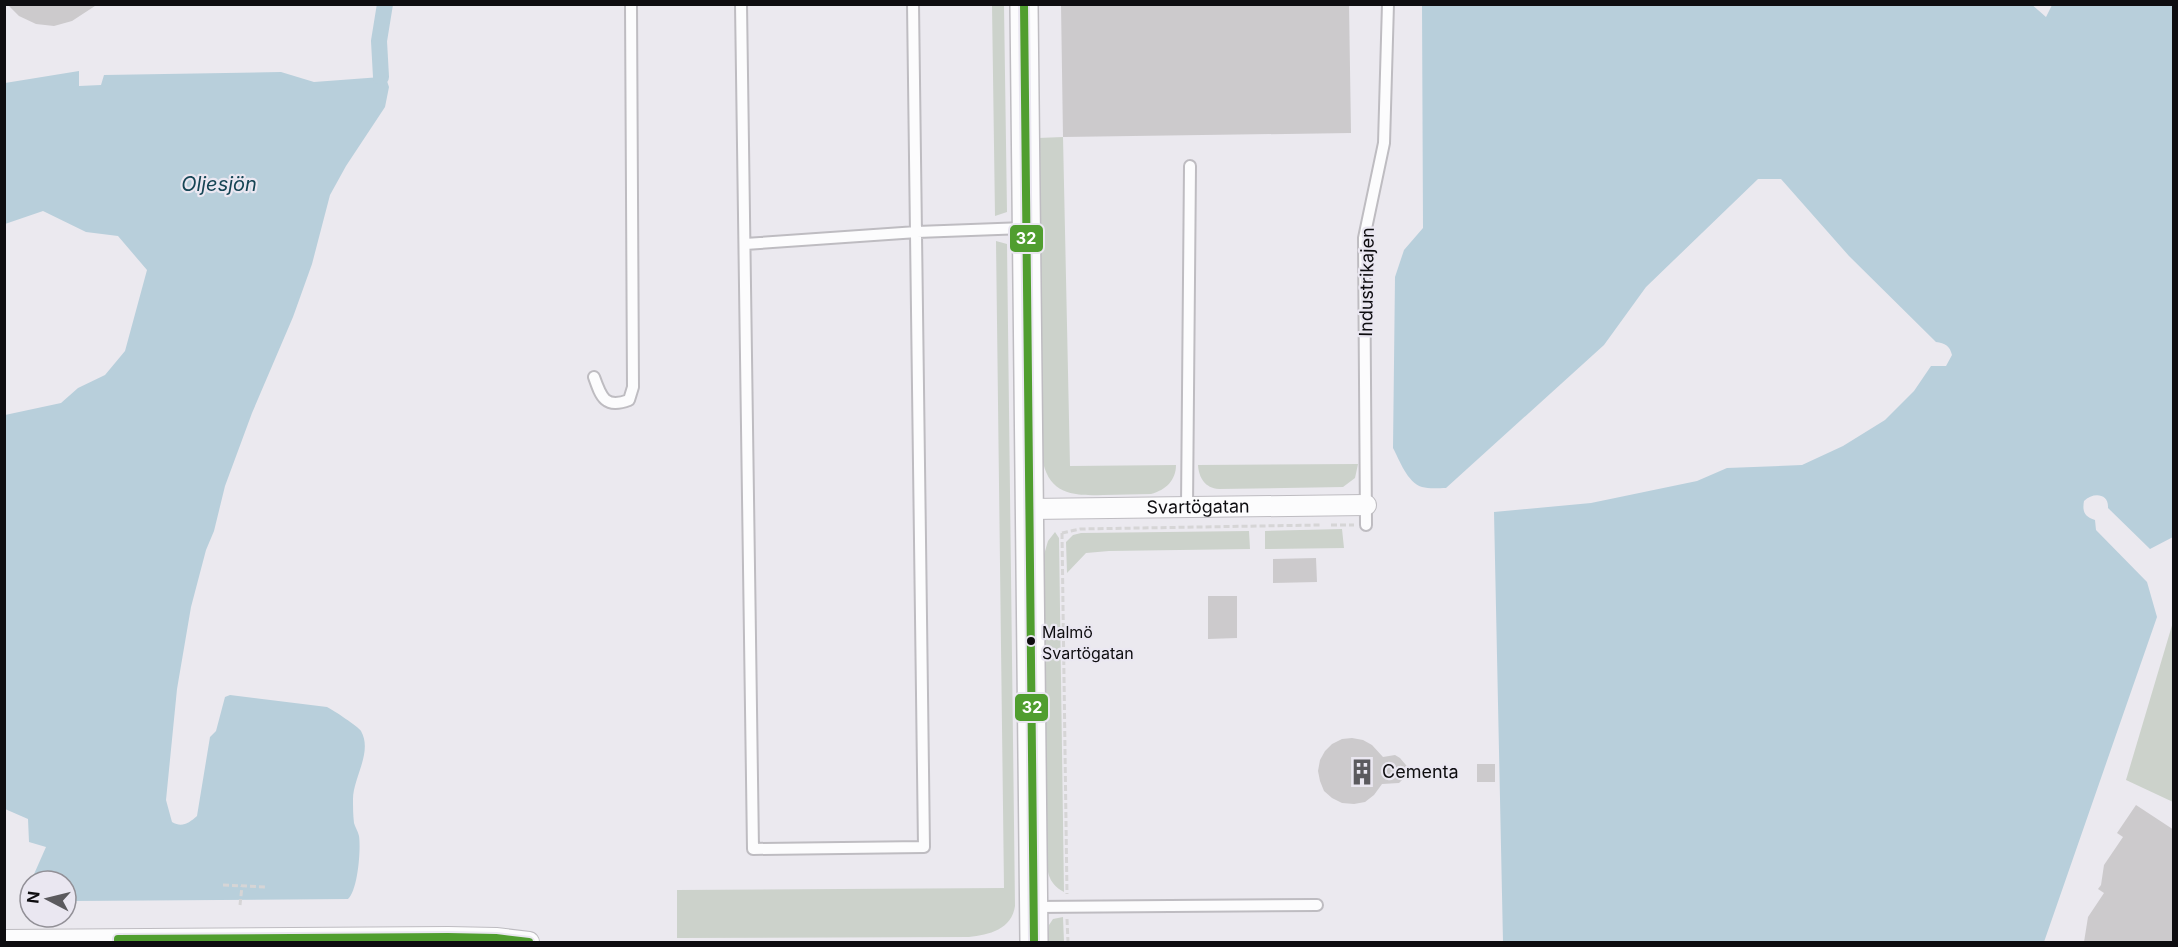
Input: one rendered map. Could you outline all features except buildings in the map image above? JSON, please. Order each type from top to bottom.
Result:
[{"type":"street","points":[[1024,4],[1034,942]]},
{"type":"street","name":"Svartögatan","points":[[1030,509],[1366,505]]},
{"type":"street","points":[[4,939],[454,940],[496,938],[530,942]]},
{"type":"lane","points":[[594,377],[601,395],[609,403],[618,404],[629,400],[633,387],[631,4]]},
{"type":"lane","points":[[741,4],[753,849],[924,847],[913,4]]},
{"type":"lane","name":"Industrikajen","points":[[1366,525],[1364,238],[1384,143],[1388,4]]},
{"type":"lane","points":[[1187,507],[1190,166]]},
{"type":"lane","points":[[745,244],[917,232],[1027,228]]},
{"type":"lane","points":[[1034,907],[1317,905]]},
{"type":"path","points":[[1068,942],[1062,533],[1080,529],[1366,525]]},
{"type":"path","points":[[223,885],[267,887]]},
{"type":"path","points":[[240,905],[242,886]]},
{"type":"shaded area","points":[[992,5],[1004,5],[1007,212],[995,216]]},
{"type":"shaded area","points":[[1063,137],[1070,466],[1176,465],[1169,484],[1151,494],[1081,495],[1071,493],[1056,486],[1050,479],[1042,457],[1038,138]]},
{"type":"shaded area","points":[[996,241],[1007,244],[1015,906],[1013,914],[998,929],[984,935],[969,937],[677,938],[677,890],[1004,888]]},
{"type":"shaded area","points":[[1358,464],[1355,478],[1343,487],[1219,489],[1210,487],[1204,482],[1198,465]]},
{"type":"shaded area","points":[[1342,529],[1344,548],[1265,549],[1265,531]]},
{"type":"shaded area","points":[[1249,531],[1250,549],[1086,553],[1067,573],[1066,542],[1073,535],[1081,533]]},
{"type":"shaded area","points":[[1055,532],[1059,538],[1064,892],[1051,880],[1046,852],[1043,558],[1048,541]]},
{"type":"shaded area","points":[[2173,622],[2174,802],[2126,780]]},
{"type":"shaded area","points":[[1063,917],[1064,942],[1047,942],[1049,925],[1053,919]]},
{"type":"water","points":[[2031,4],[2046,17],[2052,5],[2174,5],[2173,537],[2150,549],[2108,508],[2106,499],[2096,495],[2084,501],[2084,511],[2087,516],[2095,520],[2096,530],[2147,582],[2157,617],[2044,942],[1503,942],[1494,512],[1591,503],[1697,481],[1727,468],[1802,465],[1843,446],[1885,420],[1914,391],[1931,366],[1946,366],[1952,355],[1948,347],[1936,342],[1849,256],[1781,179],[1758,179],[1646,287],[1604,345],[1446,488],[1422,487],[1412,481],[1393,448],[1395,277],[1404,250],[1423,228],[1422,5]]},
{"type":"water","name":"Oljesjön","points":[[79,71],[79,86],[101,85],[104,75],[281,72],[314,82],[381,77],[387,81],[389,87],[385,107],[346,166],[330,195],[312,264],[293,317],[252,413],[225,486],[191,607],[177,689],[166,800],[172,822],[179,825],[185,824],[197,816],[210,737],[216,731],[225,697],[230,695],[327,707],[361,731],[365,748],[353,799],[354,823],[359,836],[359,859],[354,887],[348,899],[78,901],[78,869],[36,869],[46,847],[29,842],[28,819],[5,809],[5,415],[61,403],[78,388],[105,375],[125,351],[147,270],[118,236],[86,232],[43,211],[5,224],[5,83]]},
{"type":"waterway","points":[[381,77],[379,41],[385,4]]},
{"type":"transit line","name":"32","points":[[1024,4],[1034,942]]},
{"type":"transit line","name":"32","points":[[118,942],[118,939],[448,937],[496,938],[529,942]]},
{"type":"place","name":"Malmö Svartögatan","points":[[1031,641]]},
{"type":"place","name":"Cementa","points":[[1362,772]]}]
